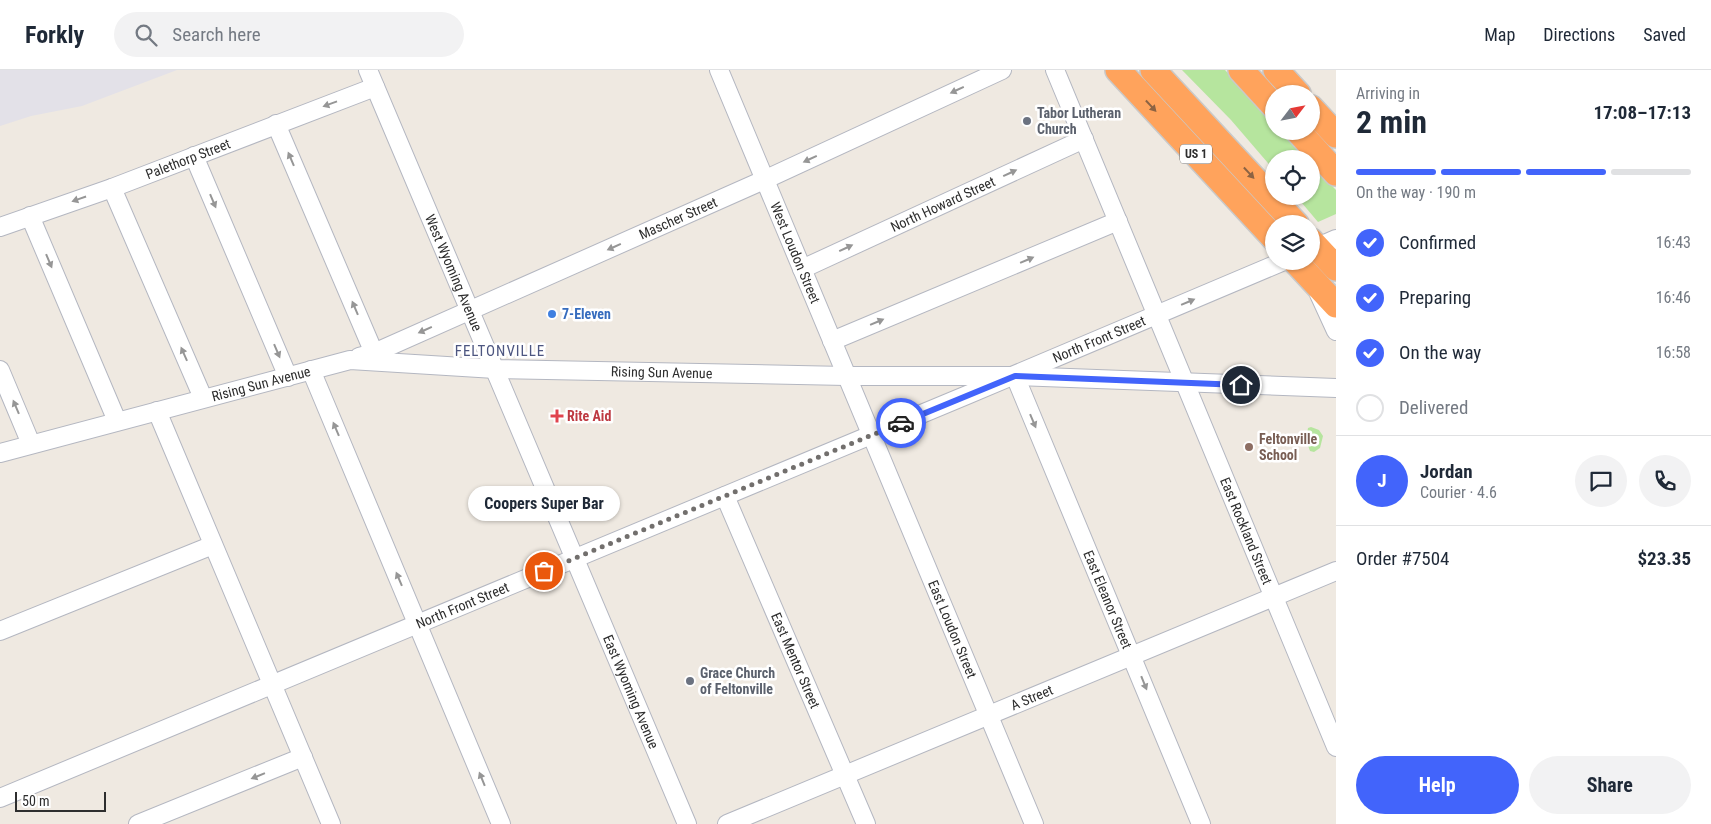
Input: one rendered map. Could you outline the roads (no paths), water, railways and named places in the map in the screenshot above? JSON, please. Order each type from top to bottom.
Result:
[{"type":"highway","name":"US 1","points":[[1118,70],[1265,228]]},
{"type":"highway","name":"US 1","points":[[1153,70],[1288,215]]},
{"type":"highway","points":[[1276,70],[1290,85]]},
{"type":"highway","points":[[1242,71],[1265,87]]},
{"type":"highway","points":[[1242,71],[1265,96]]},
{"type":"highway","points":[[1192,112],[1248,210]]},
{"type":"highway","points":[[1320,118],[1334,134]]},
{"type":"highway","points":[[1320,124],[1334,134]]},
{"type":"highway","points":[[1306,140],[1336,173]]},
{"type":"highway","points":[[1320,245],[1336,268]]},
{"type":"highway","points":[[1303,270],[1336,305]]},
{"type":"street","name":"West Wyoming Avenue","points":[[368,70],[575,558]]},
{"type":"street","name":"West Loudon Street","points":[[718,70],[870,436]]},
{"type":"street","name":"Mascher Street","points":[[350,360],[374,353],[470,311],[764,180],[1002,70]]},
{"type":"street","name":"East Rockland Street","points":[[1055,70],[1336,747]]},
{"type":"street","name":"Palethorp Street","points":[[0,228],[112,188],[375,87]]},
{"type":"street","points":[[276,124],[374,353]]},
{"type":"street","name":"North Howard Street","points":[[802,269],[1084,139]]},
{"type":"street","points":[[194,156],[288,377]]},
{"type":"street","points":[[112,188],[203,398]]},
{"type":"street","points":[[30,216],[117,421]]},
{"type":"street","points":[[832,341],[1118,221]]},
{"type":"street","name":"North Front Street","points":[[0,798],[1015,376],[1265,269]]},
{"type":"street","points":[[1312,280],[1336,331]]},
{"type":"street","name":"Rising Sun Avenue","points":[[0,452],[350,360],[495,369],[846,376],[1015,376],[1336,388]]},
{"type":"street","points":[[0,370],[32,444]]},
{"type":"street","points":[[311,370],[500,824]]},
{"type":"street","name":"East Eleanor Street","points":[[1015,376],[1201,824]]},
{"type":"street","points":[[157,411],[331,824]]},
{"type":"street","name":"East Loudon Street","points":[[870,436],[1034,824]]},
{"type":"street","name":"East Mentor Street","points":[[724,496],[866,824]]},
{"type":"street","points":[[0,632],[213,545]]},
{"type":"street","name":"East Wyoming Avenue","points":[[575,558],[687,824]]},
{"type":"street","name":"A Street","points":[[727,824],[1132,654],[1336,571]]},
{"type":"street","points":[[138,824],[303,757]]},
{"type":"place","name":"Tabor Lutheran Church","points":[[1027,121]]},
{"type":"place","name":"7-Eleven","points":[[552,314]]},
{"type":"place","name":"Rite Aid","points":[[557,416]]},
{"type":"place","name":"Feltonville School","points":[[1249,447]]},
{"type":"place","name":"Coopers Super Bar","points":[[544,571]]},
{"type":"place","name":"Grace Church of Feltonville","points":[[690,681]]},
{"type":"district","name":"FELTONVILLE","points":[[500,351]]}]
